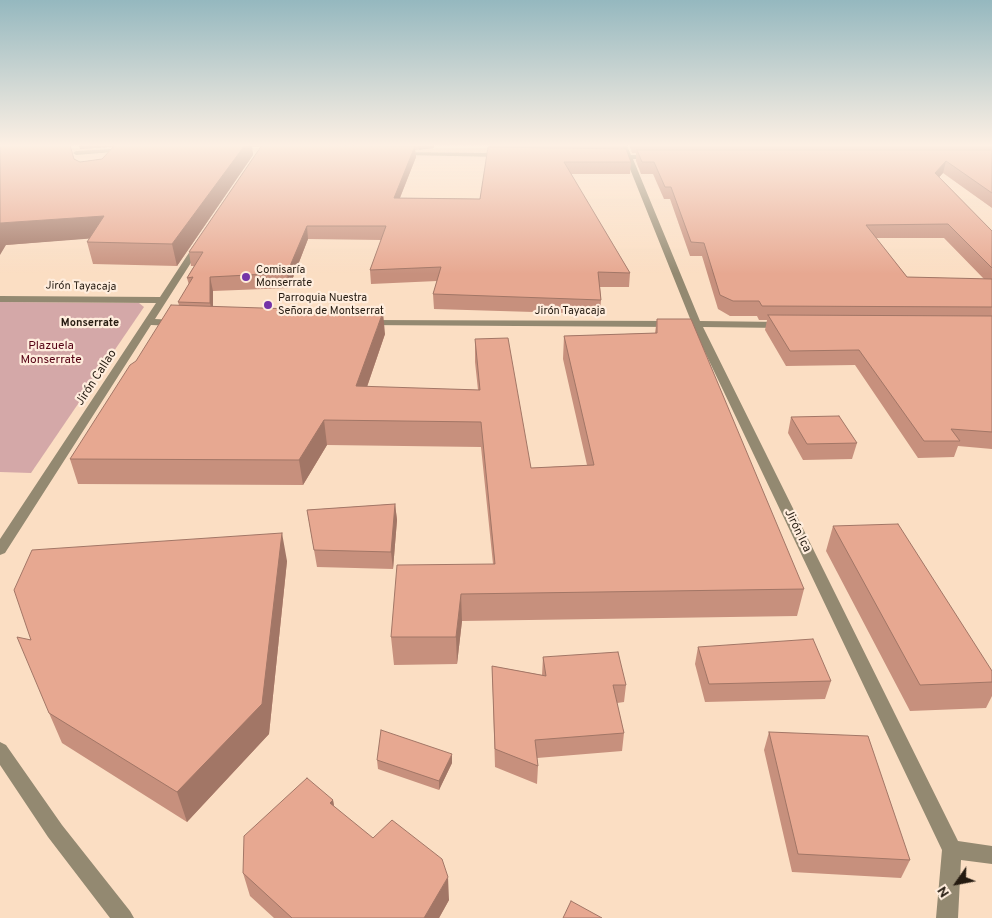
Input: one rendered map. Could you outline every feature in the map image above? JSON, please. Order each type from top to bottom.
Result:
[{"type":"street","name":"Jirón Ica","points":[[641,188],[697,324],[952,850]]},
{"type":"street","name":"Jirón Callao","points":[[0,550],[161,300],[207,233]]},
{"type":"street","name":"Jirón Tayacaja","points":[[0,299],[161,300]]},
{"type":"street","points":[[148,322],[188,323]]},
{"type":"street","name":"Jirón Tayacaja","points":[[356,323],[794,325]]},
{"type":"street","points":[[0,750],[55,831],[123,918]]},
{"type":"street","points":[[947,918],[952,850],[992,854]]},
{"type":"green space","name":"Plazuela Monserrate","points":[[0,302],[139,303],[144,307],[31,473],[0,472]]},
{"type":"building","points":[[0,188],[213,188],[172,244],[87,242],[104,216],[0,223]]},
{"type":"building","points":[[233,188],[398,188],[394,198],[480,199],[482,188],[579,188],[630,273],[598,272],[601,300],[433,294],[441,267],[370,270],[386,226],[307,226],[287,273],[210,277],[210,303],[178,302],[193,277],[187,278],[203,252],[189,252]]},
{"type":"building","points":[[671,188],[950,188],[992,231],[992,268],[948,224],[866,225],[907,277],[992,279],[992,307],[762,306],[759,301],[733,301],[720,295],[704,243],[691,242]]},
{"type":"building","points":[[985,188],[992,188],[992,193]]},
{"type":"building","points":[[171,305],[383,312],[356,386],[480,390],[475,339],[508,338],[531,468],[594,465],[564,336],[657,333],[657,319],[691,319],[804,589],[461,594],[456,637],[391,637],[397,565],[495,564],[481,422],[324,420],[299,460],[70,459]]},
{"type":"building","points":[[768,315],[992,316],[992,432],[951,429],[960,441],[924,441],[859,350],[790,351]]},
{"type":"building","points":[[839,416],[857,443],[807,444],[791,417]]},
{"type":"building","points":[[395,504],[391,552],[314,550],[307,510]]},
{"type":"building","points":[[898,524],[992,671],[992,682],[920,685],[833,526]]},
{"type":"building","points":[[282,533],[262,704],[177,792],[49,713],[17,637],[31,640],[14,590],[32,550]]},
{"type":"building","points":[[813,639],[831,681],[709,684],[698,647]]},
{"type":"building","points":[[618,652],[626,685],[613,685],[624,733],[535,740],[538,766],[495,749],[492,666],[546,676],[543,657]]},
{"type":"building","points":[[381,730],[452,754],[439,781],[377,760]]},
{"type":"building","points":[[769,732],[868,736],[910,860],[798,854]]},
{"type":"building","points":[[307,778],[333,800],[330,803],[373,838],[392,820],[442,859],[448,877],[424,918],[292,918],[243,873],[244,836]]},
{"type":"building","points":[[571,901],[602,918],[563,918]]},
{"type":"place","name":"Comisaría Monserrate","points":[[246,277]]},
{"type":"place","name":"Parroquia Nuestra Señora de Montserrat","points":[[268,305]]},
{"type":"district","name":"Monserrate","points":[[90,324]]}]
